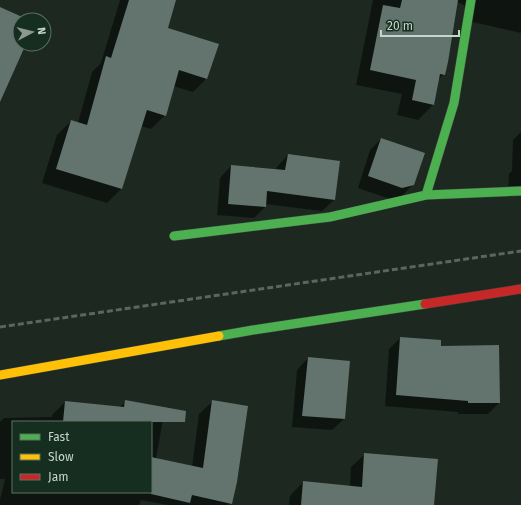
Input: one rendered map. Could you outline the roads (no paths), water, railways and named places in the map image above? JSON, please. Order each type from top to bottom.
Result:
[{"type":"street","points":[[426,195],[454,103],[471,0]]},
{"type":"street","points":[[174,236],[330,217],[426,195],[521,191]]},
{"type":"street","points":[[0,375],[252,330],[521,289]]},
{"type":"railway","points":[[0,327],[521,251]]}]
